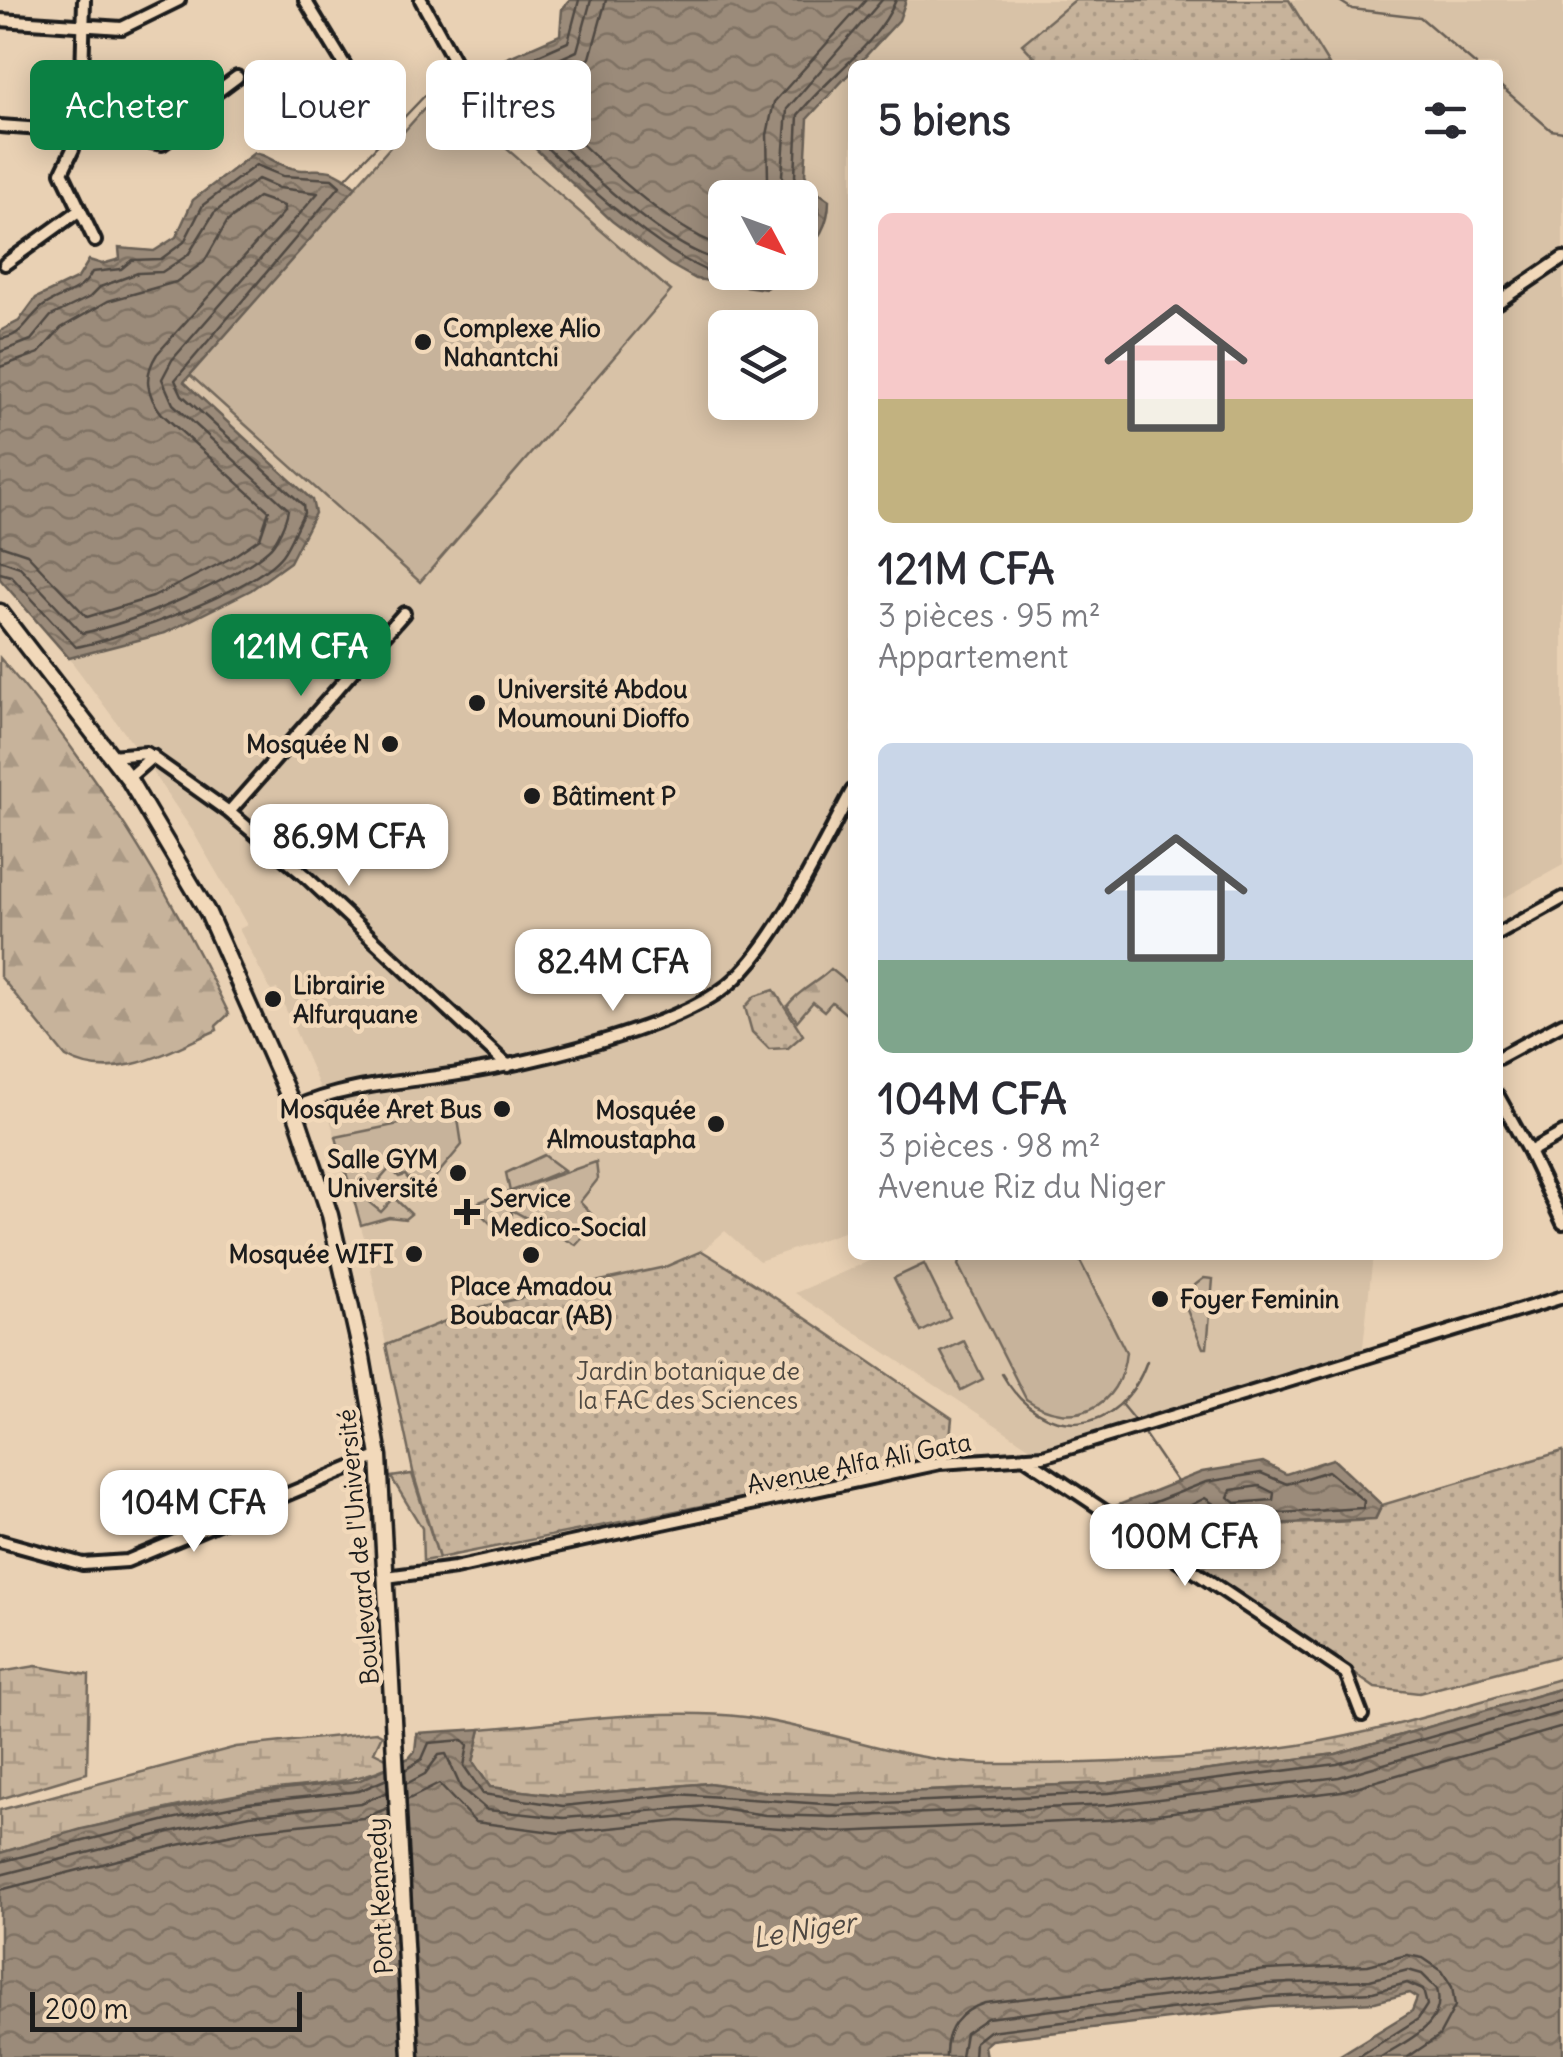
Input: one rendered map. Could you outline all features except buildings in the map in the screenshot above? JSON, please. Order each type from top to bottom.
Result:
[{"type":"main road","name":"Boulevard de l'Université","points":[[0,612],[128,778],[208,913],[294,1108],[342,1256],[378,1456],[394,1732]]},
{"type":"main road","name":"Pont Kennedy","points":[[394,1732],[411,2057]]},
{"type":"street","points":[[80,60],[84,0]]},
{"type":"street","points":[[0,20],[134,26],[178,0]]},
{"type":"street","points":[[305,0],[342,60]]},
{"type":"street","points":[[422,0],[454,60]]},
{"type":"street","points":[[224,87],[237,77]]},
{"type":"street","points":[[0,126],[30,126]]},
{"type":"street","points":[[73,150],[62,172],[95,241]]},
{"type":"street","points":[[5,264],[80,210]]},
{"type":"street","points":[[1503,299],[1563,258]]},
{"type":"street","points":[[229,812],[404,613]]},
{"type":"street","points":[[111,756],[154,756],[229,812],[304,875],[508,1066]]},
{"type":"street","points":[[128,778],[154,756]]},
{"type":"street","points":[[294,1108],[323,1095],[508,1066],[647,1025],[720,993],[739,976],[766,939],[848,797]]},
{"type":"street","points":[[1503,931],[1563,898]]},
{"type":"street","points":[[1503,1055],[1563,1023]]},
{"type":"street","points":[[1503,1105],[1563,1223]]},
{"type":"street","points":[[1528,1152],[1563,1133]]},
{"type":"street","name":"Avenue Alfa Ali Gata","points":[[386,1577],[455,1568],[940,1464],[1043,1456],[1218,1406],[1563,1297]]},
{"type":"street","points":[[0,1542],[83,1564],[127,1560],[378,1456]]},
{"type":"street","points":[[1024,1457],[1346,1673],[1362,1716]]},
{"type":"shaded area","name":"Université Abdou Moumouni Dioffo","points":[[638,0],[1563,0],[1563,865],[1503,898],[1503,60],[848,60],[848,1230],[759,1261],[725,1231],[702,1251],[665,1267],[449,1321],[386,1345],[366,1244],[323,1095],[277,989],[271,991],[239,929],[247,925],[192,830],[135,747],[60,646],[0,579],[387,150],[406,150],[406,129],[426,107],[426,150],[591,150],[591,60],[516,60],[593,29]]},
{"type":"shaded area","points":[[871,1260],[1372,1260],[1362,1356],[1215,1393],[1038,1453],[795,1293]]},
{"type":"green space","points":[[1075,0],[1289,0],[1326,60],[1037,60],[1022,44]]},
{"type":"green space","name":"Complexe Alio Nahantchi","points":[[426,107],[426,150],[508,150],[671,291],[420,582],[189,374],[388,150],[406,150],[406,129]]},
{"type":"green space","points":[[0,658],[98,784],[154,873],[229,1014],[216,1026],[217,1030],[143,1062],[85,1065],[66,1057],[0,976]]},
{"type":"green space","points":[[831,969],[848,983],[848,1011],[846,1014],[832,1002],[824,1011],[813,1002],[797,1021],[787,1006]]},
{"type":"green space","points":[[774,990],[803,1035],[788,1048],[769,1049],[752,1032],[745,1007],[755,996]]},
{"type":"green space","points":[[457,1112],[462,1145],[421,1194],[405,1175],[399,1177],[390,1168],[378,1182],[383,1187],[370,1203],[381,1212],[392,1200],[385,1189],[411,1214],[405,1219],[389,1217],[361,1225],[336,1137]]},
{"type":"green space","points":[[544,1155],[564,1170],[510,1192],[506,1173]]},
{"type":"green space","points":[[596,1162],[598,1179],[580,1202],[598,1221],[576,1245],[512,1210],[507,1199],[512,1214],[504,1237],[478,1211],[479,1202]]},
{"type":"green space","name":"Jardin botanique de la FAC des Sciences","points":[[702,1251],[952,1418],[948,1457],[439,1558],[414,1476],[386,1345],[480,1307],[665,1267]]},
{"type":"green space","points":[[960,1260],[1080,1260],[1126,1352],[1115,1387],[1104,1400],[1077,1413],[1060,1413],[1026,1399],[958,1265]]},
{"type":"green space","points":[[924,1264],[950,1317],[921,1332],[894,1278]]},
{"type":"green space","points":[[1204,1278],[1213,1279],[1207,1348],[1203,1348],[1181,1296]]},
{"type":"green space","points":[[964,1341],[983,1379],[961,1390],[941,1352]]},
{"type":"green space","points":[[1563,1451],[1563,1655],[1419,1693],[1375,1688],[1155,1536],[1206,1508],[1225,1527],[1375,1520],[1382,1505]]},
{"type":"green space","points":[[412,1474],[439,1558],[423,1561],[422,1528],[391,1477]]},
{"type":"green space","points":[[36,1666],[89,1675],[87,1773],[0,1799],[0,1672]]},
{"type":"green space","points":[[1563,1678],[1563,1688],[1336,1754],[1108,1783],[838,1795],[767,1792],[709,1783],[563,1796],[490,1787],[473,1762],[481,1729],[680,1714],[776,1722],[897,1752],[959,1762],[1067,1764],[1184,1758],[1366,1732]]},
{"type":"green space","points":[[376,1732],[382,1735],[374,1752],[388,1759],[388,1767],[371,1774],[184,1805],[0,1853],[0,1810],[236,1747]]},
{"type":"water","points":[[570,0],[906,0],[899,20],[862,60],[848,60],[848,75],[808,118],[807,180],[708,180],[708,281],[696,279],[669,264],[612,221],[537,150],[591,150],[591,60],[502,60],[560,35],[562,9]]},
{"type":"water","points":[[254,153],[294,169],[335,172],[356,187],[184,382],[312,500],[315,513],[290,562],[251,590],[165,633],[69,658],[0,579],[0,331],[19,321],[36,298],[78,278],[89,260],[102,264],[120,259],[119,248],[154,251],[176,237],[193,200]]},
{"type":"water","points":[[818,192],[829,200],[825,225],[818,237]]},
{"type":"water","points":[[1333,1459],[1382,1505],[1375,1519],[1225,1526],[1206,1507],[1155,1536],[1111,1508],[1202,1472],[1263,1462],[1286,1474]]},
{"type":"water","name":"Le Niger","points":[[1563,1688],[1563,2057],[1337,2057],[1412,2011],[1417,1998],[1409,1993],[1375,2002],[1270,2007],[991,2040],[984,2046],[986,2057],[0,2057],[0,1853],[82,1829],[246,1793],[358,1781],[409,1758],[415,1751],[417,1733],[481,1729],[473,1762],[490,1787],[563,1796],[709,1783],[767,1792],[838,1795],[1108,1783],[1336,1754]]},
{"type":"waterway","points":[[1338,0],[1352,9],[1420,17],[1470,60]]},
{"type":"waterway","points":[[1503,88],[1551,130],[1563,132]]},
{"type":"waterway","points":[[345,179],[426,94]]},
{"type":"waterway","points":[[1002,1374],[1019,1397],[1038,1413],[1080,1423],[1119,1405],[1135,1386],[1147,1361]]},
{"type":"waterway","points":[[1121,1404],[1135,1421]]},
{"type":"waterway","points":[[1145,1435],[1177,1482]]},
{"type":"place","name":"Complexe Alio Nahantchi","points":[[423,342]]},
{"type":"place","name":"Université Abdou Moumouni Dioffo","points":[[477,703]]},
{"type":"place","name":"Mosquée N","points":[[390,744]]},
{"type":"place","name":"Bâtiment P","points":[[532,796]]},
{"type":"place","name":"Librairie Alfurquane","points":[[273,999]]},
{"type":"place","name":"Mosquée Aret Bus","points":[[502,1109]]},
{"type":"place","name":"Mosquée Almoustapha","points":[[716,1124]]},
{"type":"place","name":"Salle GYM Université","points":[[458,1173]]},
{"type":"place","name":"Service Medico-Social","points":[[467,1212]]},
{"type":"place","name":"Mosquée WIFI","points":[[414,1254]]},
{"type":"place","name":"Place Amadou Boubacar (AB)","points":[[531,1255]]},
{"type":"place","name":"Foyer Feminin","points":[[1160,1299]]}]
